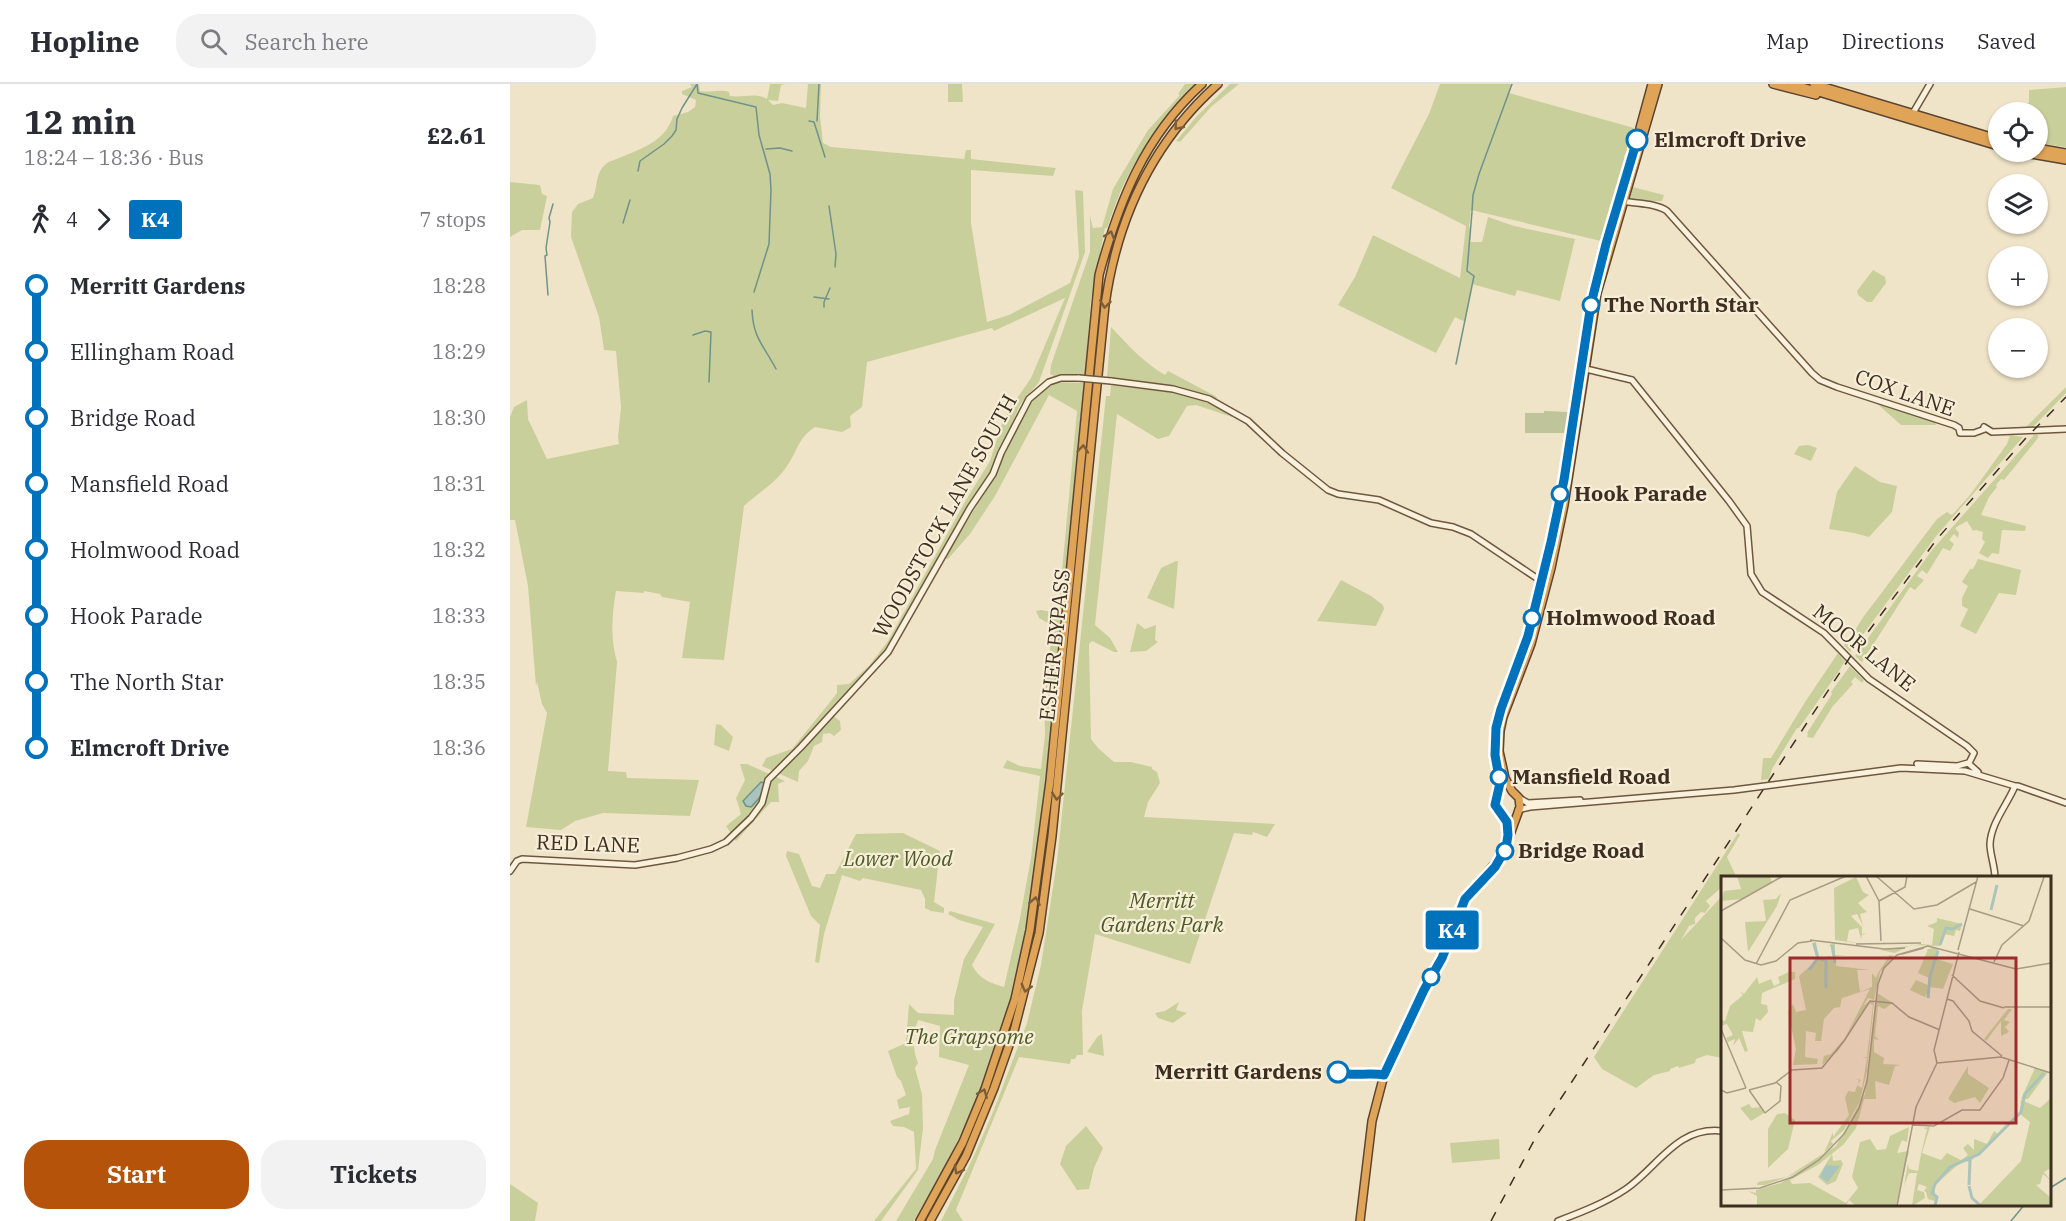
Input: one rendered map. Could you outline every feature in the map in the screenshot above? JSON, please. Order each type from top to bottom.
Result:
[{"type":"highway","name":"ESHER BYPASS","points":[[920,1221],[963,1142],[985,1089],[1015,999],[1030,930],[1051,770],[1099,275],[1117,214],[1142,158],[1176,111],[1202,84]]},
{"type":"highway","name":"ESHER BYPASS","points":[[930,1221],[966,1156],[994,1088],[1014,1031],[1039,933],[1052,836],[1105,305],[1111,266],[1125,218],[1148,169],[1181,122],[1218,84]]},
{"type":"highway","points":[[1360,1221],[1372,1121],[1384,1075],[1424,990],[1442,958],[1465,899],[1503,855],[1518,810],[1519,798],[1505,778],[1501,761],[1500,731],[1503,717],[1531,644],[1564,480],[1591,304],[1652,84]]},
{"type":"highway","points":[[1508,841],[1507,822],[1495,805],[1500,783],[1495,755],[1496,728],[1528,636],[1562,516],[1597,294],[1658,84]]},
{"type":"highway","points":[[1773,84],[1877,110]]},
{"type":"highway","points":[[1792,84],[1988,143]]},
{"type":"highway","points":[[1814,84],[1988,136]]},
{"type":"highway","points":[[1823,84],[1860,97]]},
{"type":"highway","points":[[2048,150],[2066,153]]},
{"type":"highway","points":[[2048,157],[2066,160]]},
{"type":"highway","points":[[1498,795],[1512,791]]},
{"type":"highway","points":[[1501,814],[1508,816],[1518,810]]},
{"type":"street","points":[[1913,113],[1930,84]]},
{"type":"street","name":"COX LANE","points":[[1623,201],[1658,206],[1667,211],[1820,380],[1927,416],[1960,431],[1977,432],[1984,428],[1992,432],[2066,429]]},
{"type":"street","name":"MOOR LANE","points":[[1586,369],[1628,378],[1636,384],[1747,526],[1751,574],[1762,592],[1824,633],[1869,679],[1967,746],[1974,753],[1967,767]]},
{"type":"street","name":"WOODSTOCK LANE SOUTH","points":[[736,833],[762,803],[768,780],[888,652],[970,508],[993,474],[1024,407],[1036,392],[1049,382],[1061,378],[1111,381],[1173,389],[1209,399],[1248,421],[1282,453],[1328,490],[1345,496],[1378,500],[1431,523],[1453,527],[1471,534],[1544,584]]},
{"type":"street","points":[[1519,798],[1528,803],[1538,803],[1641,796],[1788,781],[1904,764],[1967,767],[2015,786],[2033,796],[2066,805]]},
{"type":"street","points":[[1518,810],[1530,807],[1764,787],[1885,769],[1967,767]]},
{"type":"street","points":[[1995,876],[1990,850],[1991,837],[2015,786]]},
{"type":"street","name":"RED LANE","points":[[510,871],[517,861],[522,859],[629,865],[668,860],[711,849],[726,842],[736,833]]},
{"type":"street","points":[[1558,1221],[1602,1203],[1626,1189],[1677,1142],[1699,1133],[1721,1131]]},
{"type":"green space","points":[[690,84],[699,84],[700,91],[726,91],[730,96],[758,96],[767,99],[770,84],[785,84],[781,85],[778,101],[768,100],[773,105],[782,103],[806,108],[808,84],[821,84],[820,116],[823,143],[831,147],[964,159],[966,150],[971,150],[971,159],[1056,168],[1053,176],[971,170],[971,223],[987,322],[1009,315],[1070,283],[1079,257],[1075,190],[1083,191],[1085,252],[1039,382],[1020,405],[991,472],[891,642],[879,659],[828,712],[840,721],[841,730],[834,736],[830,733],[823,734],[822,742],[814,746],[808,761],[799,771],[798,782],[762,766],[766,758],[792,749],[837,693],[837,685],[849,684],[869,666],[888,641],[990,461],[1001,426],[1031,378],[1065,298],[994,331],[992,328],[867,362],[862,407],[850,416],[851,427],[842,432],[815,427],[801,441],[783,472],[744,506],[724,660],[682,658],[690,602],[644,591],[644,593],[616,591],[612,626],[617,662],[608,771],[626,772],[627,778],[699,780],[690,816],[603,813],[575,821],[561,830],[526,827],[547,713],[542,704],[537,682],[536,686],[528,586],[515,520],[510,520],[510,417],[514,407],[527,400],[528,419],[547,459],[619,444],[621,407],[616,351],[604,350],[599,317],[571,237],[572,212],[578,204],[593,198],[598,176],[606,164],[652,143],[664,132],[673,116],[688,112],[695,107],[696,100],[682,94],[682,91],[692,87]]},
{"type":"green space","points":[[948,84],[962,84],[963,102],[948,102]]},
{"type":"green space","points":[[1185,84],[1199,84],[1168,118],[1133,166],[1107,228],[1105,228],[1091,299],[1085,375],[1054,376],[1050,374],[1051,365],[1090,252],[1090,216],[1093,228],[1102,227],[1113,189],[1148,130],[1180,95],[1178,94]]},
{"type":"green space","points":[[1230,84],[1239,84],[1211,107],[1180,142],[1176,141],[1197,116]]},
{"type":"green space","points":[[1440,84],[1512,84],[1509,93],[1634,128],[1601,241],[1471,210],[1470,242],[1482,242],[1488,217],[1514,226],[1575,239],[1560,301],[1517,290],[1515,296],[1472,284],[1465,322],[1455,317],[1436,353],[1338,305],[1355,277],[1373,235],[1460,278],[1466,226],[1391,188],[1429,114]]},
{"type":"green space","points":[[2066,87],[2066,147],[2048,145],[2048,102],[2029,102],[2029,90]]},
{"type":"green space","points":[[510,182],[540,185],[542,194],[547,196],[540,230],[522,230],[510,237]]},
{"type":"green space","points":[[1633,187],[1664,195],[1662,201],[1640,202],[1630,198]]},
{"type":"green space","points":[[1873,270],[1885,277],[1886,283],[1872,302],[1867,302],[1858,295],[1857,291]]},
{"type":"green space","points":[[1111,327],[1136,353],[1157,370],[1165,375],[1168,371],[1217,397],[1216,400],[1169,385],[1107,378]]},
{"type":"green space","name":"The Grapsome","points":[[1059,382],[1084,383],[1037,866],[1020,958],[999,1040],[967,1120],[914,1221],[896,1221],[933,1159],[969,1065],[939,1057],[940,1026],[918,1020],[914,1042],[918,1063],[915,1068],[922,1094],[923,1128],[918,1170],[881,1221],[874,1221],[916,1169],[914,1132],[904,1127],[893,1126],[890,1121],[909,1114],[910,1107],[899,1109],[897,1100],[906,1095],[888,1051],[906,1043],[909,1004],[918,1013],[954,1015],[954,1000],[964,959],[983,927],[948,914],[950,911],[995,924],[972,965],[985,980],[1004,987],[1020,918],[1031,858],[1040,776],[1003,768],[1007,760],[1020,766],[1041,769],[1045,735],[1044,695],[1053,626],[1039,618],[1036,611],[1058,613],[1077,411],[1049,395],[995,496],[970,534],[948,559],[945,558],[996,474],[1006,448],[1033,398],[1046,386]]},
{"type":"green space","name":"Merritt Gardens Park","points":[[1111,385],[1183,394],[1233,415],[1232,417],[1196,405],[1187,406],[1169,436],[1158,439],[1117,414],[1095,625],[1110,638],[1118,652],[1092,641],[1089,644],[1091,739],[1114,762],[1131,762],[1152,767],[1157,772],[1160,783],[1148,802],[1144,817],[1275,824],[1267,837],[1253,832],[1252,835],[1234,833],[1190,964],[1095,934],[1082,1011],[1083,1055],[1077,1055],[1075,1059],[1071,1059],[1070,1064],[1019,1057],[956,1210],[963,1221],[941,1221],[993,1112],[1027,1023],[1041,965],[1057,861],[1106,396],[1110,396]]},
{"type":"green space","points":[[2066,387],[2066,393],[2032,428],[2025,428]]},
{"type":"green space","points":[[1874,401],[1935,422],[1936,425],[1901,425]]},
{"type":"green space","points":[[1544,411],[1570,412],[1567,433],[1525,433],[1525,413],[1544,413]]},
{"type":"green space","points":[[2010,435],[2023,437],[1937,535],[1850,652],[1844,645],[1864,616],[1937,519],[1947,512],[1952,515],[1970,495],[2007,444]]},
{"type":"green space","points":[[2034,435],[2038,435],[2038,438],[2004,480],[2001,479],[1996,485],[1981,515],[2026,526],[2025,531],[2002,530],[1999,554],[1992,553],[1988,558],[1979,553],[1985,542],[1982,539],[1983,532],[1973,531],[1967,521],[1955,528],[1959,533],[1958,538],[1954,534],[1949,540],[1954,544],[1950,551],[1943,548],[1927,574],[1922,570],[1917,576],[1924,580],[1915,590],[1910,587],[1862,662],[1855,656],[1932,550]]},
{"type":"green space","points":[[1808,445],[1817,448],[1811,461],[1794,454],[1799,446]]},
{"type":"green space","points":[[1855,466],[1880,482],[1897,486],[1892,512],[1869,537],[1829,529],[1837,492]]},
{"type":"green space","points":[[1978,559],[2021,570],[2016,595],[1999,593],[1976,634],[1960,626],[1968,609],[1962,606],[1962,598],[1968,586],[1962,582]]},
{"type":"green space","points":[[1178,561],[1174,609],[1147,598],[1161,568]]},
{"type":"green space","points":[[1341,580],[1383,605],[1384,609],[1376,626],[1317,621]]},
{"type":"green space","points":[[1137,623],[1145,629],[1156,625],[1155,640],[1158,642],[1146,651],[1130,652]]},
{"type":"green space","points":[[1838,653],[1845,661],[1839,671],[1797,728],[1772,769],[1769,779],[1761,780],[1763,758],[1771,758]]},
{"type":"green space","points":[[1850,666],[1864,680],[1862,683],[1855,677],[1851,682],[1853,684],[1833,706],[1813,738],[1807,737],[1807,733],[1832,694],[1831,692]]},
{"type":"green space","points":[[716,724],[721,725],[733,737],[729,751],[714,745]]},
{"type":"green space","points":[[740,764],[747,764],[785,781],[778,784],[779,802],[771,802],[736,841],[726,826],[741,814],[736,798],[745,780]]},
{"type":"green space","name":"Lower Wood","points":[[903,833],[940,851],[934,902],[944,908],[944,913],[925,908],[925,899],[921,890],[863,878],[860,881],[842,875],[824,934],[819,963],[815,962],[820,925],[811,916],[786,856],[787,851],[799,854],[812,886],[820,888],[826,874],[835,874],[856,834]]},
{"type":"green space","points":[[1738,833],[1740,835],[1727,857],[1736,876],[1721,876],[1721,888],[1706,901],[1710,906],[1705,913],[1701,912],[1695,918],[1695,924],[1689,926],[1681,940],[1721,897],[1721,1058],[1707,1055],[1696,1059],[1695,1063],[1679,1068],[1678,1066],[1670,1071],[1654,1075],[1636,1088],[1602,1069],[1594,1057]]},
{"type":"green space","points":[[1179,1002],[1176,1010],[1187,1013],[1173,1023],[1158,1018],[1155,1013],[1165,1011]]},
{"type":"green space","points":[[1102,1034],[1104,1056],[1087,1052],[1098,1036]]},
{"type":"green space","points":[[1086,1126],[1103,1148],[1094,1168],[1089,1189],[1077,1190],[1060,1164],[1066,1146]]},
{"type":"green space","points":[[1499,1139],[1500,1159],[1452,1163],[1450,1143]]},
{"type":"green space","points":[[510,1184],[538,1203],[535,1221],[510,1221]]},
{"type":"water","points":[[761,782],[764,783],[760,796],[751,807],[746,806],[743,801]]},
{"type":"waterway","points":[[697,84],[698,93],[756,107],[759,135],[770,174],[771,190],[769,244],[754,292]]},
{"type":"waterway","points":[[638,171],[640,161],[672,136],[682,108],[697,84]]},
{"type":"waterway","points":[[817,121],[819,84]]},
{"type":"waterway","points":[[1472,211],[1473,195],[1479,174],[1512,84]]},
{"type":"waterway","points":[[809,121],[814,122],[825,157]]},
{"type":"waterway","points":[[766,149],[780,148],[792,151]]},
{"type":"waterway","points":[[623,223],[630,200]]},
{"type":"waterway","points":[[548,295],[545,256],[547,255],[549,218],[553,204]]},
{"type":"waterway","points":[[829,206],[836,254],[835,267]]},
{"type":"waterway","points":[[1456,364],[1474,276],[1467,271],[1472,212]]},
{"type":"waterway","points":[[824,307],[830,288]]},
{"type":"waterway","points":[[814,297],[829,299]]},
{"type":"waterway","points":[[752,310],[754,328],[776,369]]},
{"type":"waterway","points":[[693,335],[705,331],[711,332],[709,382]]},
{"type":"waterway","points":[[2051,1187],[2066,1178]]},
{"type":"waterway","points":[[2011,1221],[2023,1206]]},
{"type":"railway","points":[[1491,1221],[1537,1135],[1854,651],[1937,539],[2026,438],[2066,397]]},
{"type":"bus line","name":"K4","points":[[1338,1072],[1343,1074],[1369,1072],[1384,1075],[1424,990],[1442,958],[1465,899],[1495,867],[1506,848],[1507,822],[1495,805],[1500,783],[1495,755],[1496,728],[1528,636],[1551,542],[1564,480],[1581,360],[1596,279],[1637,140]]},
{"type":"place","name":"Elmcroft Drive","points":[[1637,140]]},
{"type":"place","name":"The North Star","points":[[1591,305]]},
{"type":"place","name":"Hook Parade","points":[[1560,494]]},
{"type":"place","name":"Holmwood Road","points":[[1532,618]]},
{"type":"place","name":"Mansfield Road","points":[[1499,777]]},
{"type":"place","name":"Bridge Road","points":[[1505,851]]},
{"type":"place","name":"Merritt Gardens","points":[[1338,1072]]}]
